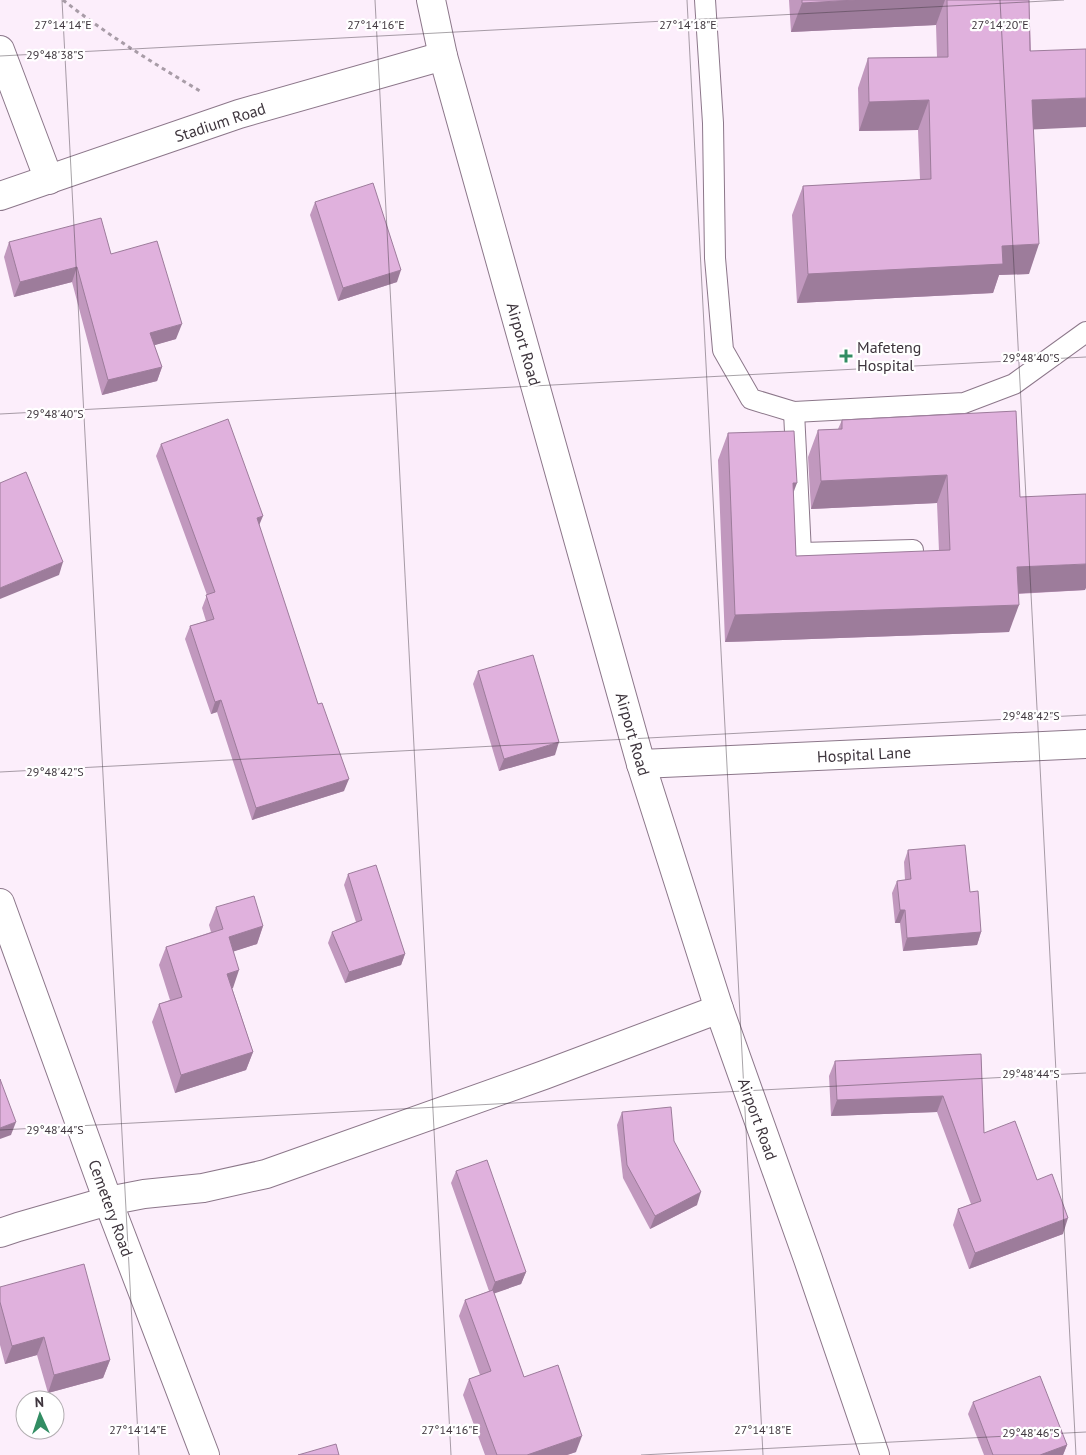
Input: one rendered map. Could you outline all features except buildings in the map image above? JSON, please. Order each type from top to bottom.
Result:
[{"type":"street","name":"Airport Road","points":[[431,0],[443,56],[641,764],[719,1009],[875,1455]]},
{"type":"street","points":[[0,50],[49,180]]},
{"type":"street","name":"Stadium Road","points":[[0,196],[239,114],[443,56]]},
{"type":"street","name":"Hospital Lane","points":[[641,764],[1086,744]]},
{"type":"street","name":"Cemetery Road","points":[[0,903],[108,1201],[205,1455]]},
{"type":"street","points":[[0,1233],[108,1201],[144,1194],[203,1188],[266,1174],[544,1075],[719,1009]]},
{"type":"lane","points":[[704,0],[713,123],[715,258],[723,350],[751,399],[794,412],[964,403],[1014,384],[1086,332]]},
{"type":"lane","points":[[794,412],[802,553],[913,550]]},
{"type":"path","points":[[63,0],[150,61],[239,114]]},
{"type":"place","name":"Mafeteng Hospital","points":[[846,356]]}]
